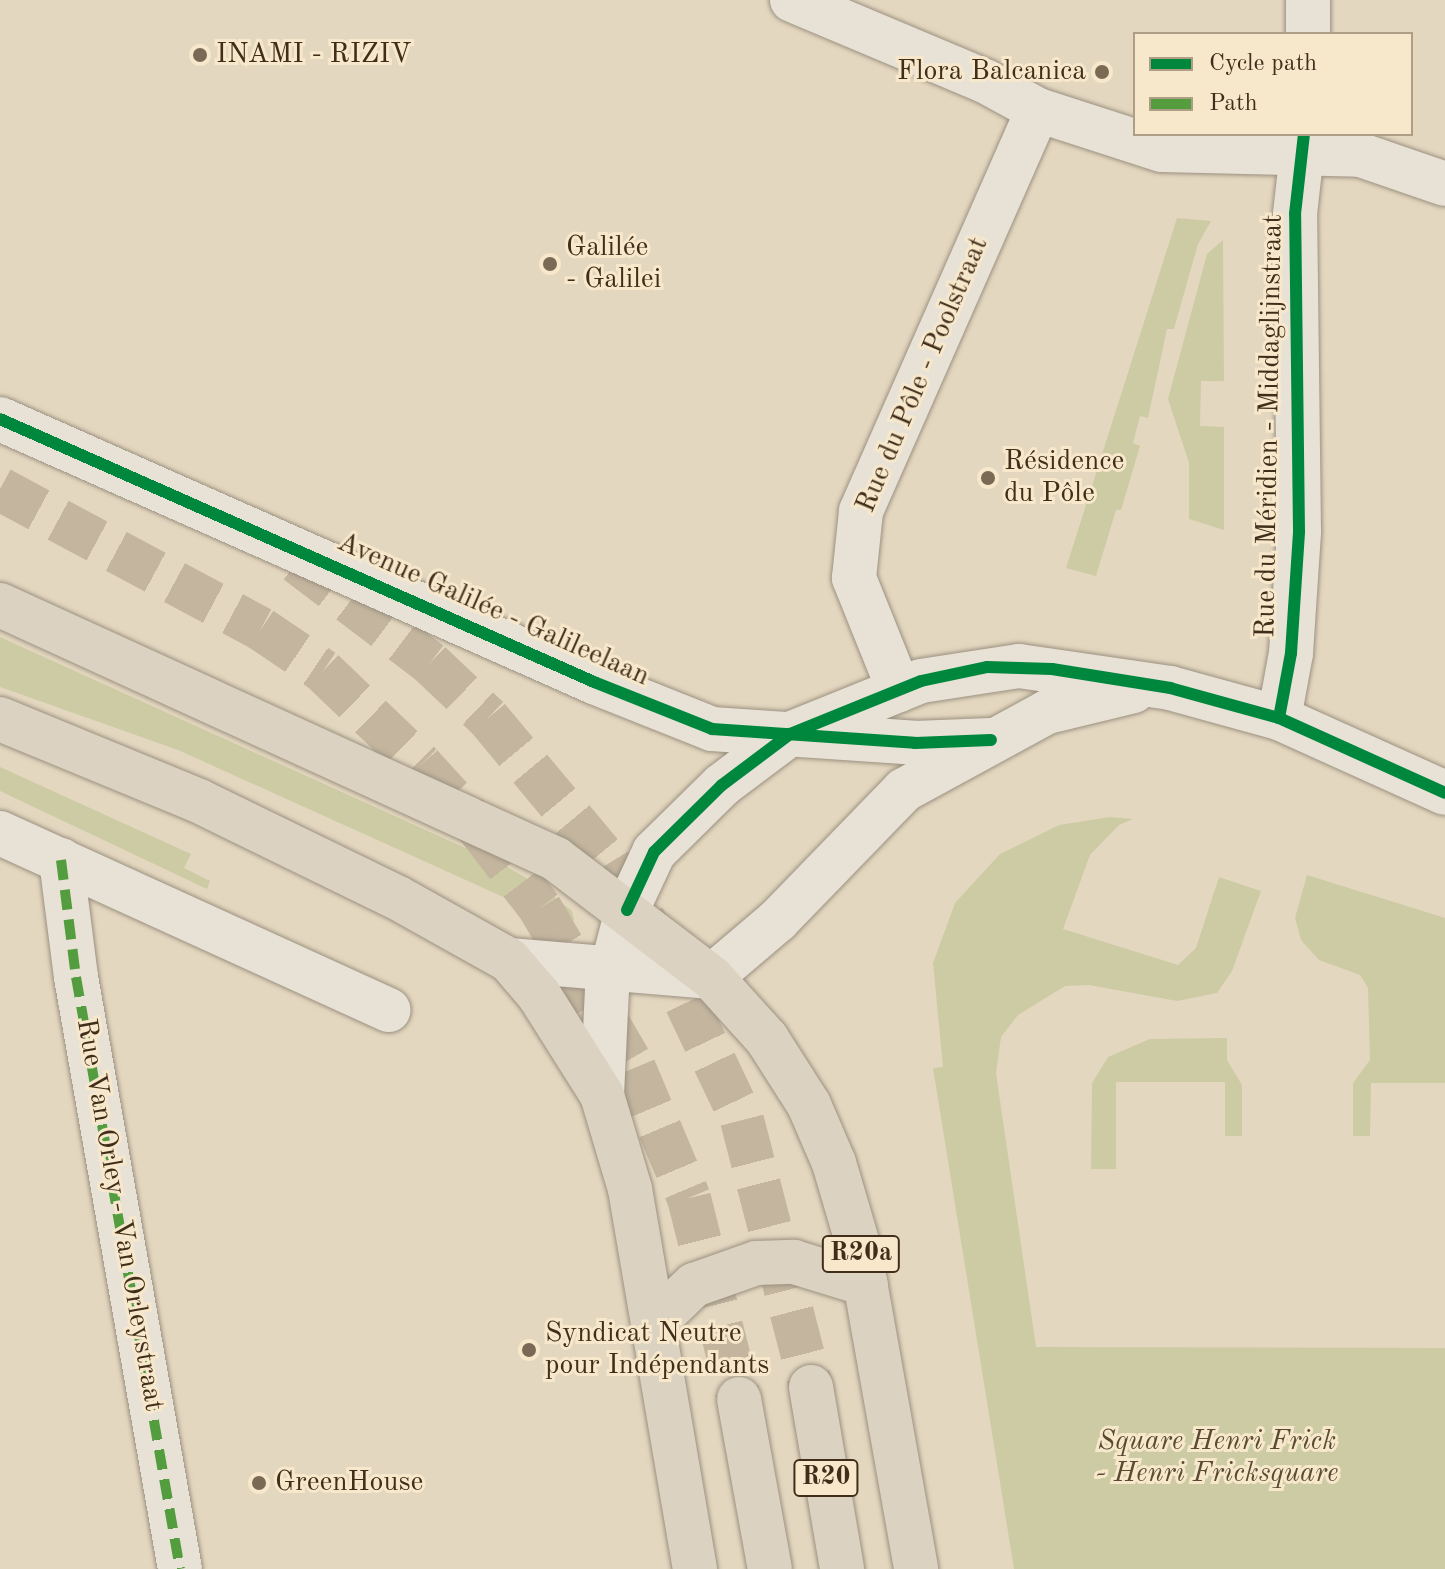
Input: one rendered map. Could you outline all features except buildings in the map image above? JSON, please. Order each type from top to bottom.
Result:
[{"type":"main road","points":[[0,605],[532,847],[627,910]]},
{"type":"main road","points":[[0,719],[267,831],[509,960],[539,995],[602,1095],[630,1189],[695,1569]]},
{"type":"main road","name":"R20a","points":[[627,910],[711,977],[767,1039],[809,1105],[834,1163],[866,1284],[916,1569]]},
{"type":"main road","points":[[653,1324],[694,1285],[756,1263],[794,1262],[866,1284]]},
{"type":"main road","name":"R20","points":[[811,1387],[842,1569]]},
{"type":"main road","name":"R20","points":[[739,1399],[770,1569]]},
{"type":"street","points":[[792,0],[985,81],[1038,110],[1162,150],[1303,143],[1361,155],[1445,184]]},
{"type":"street","points":[[1308,0],[1308,32]]},
{"type":"street","name":"Rue du Pôle - Poolstraat","points":[[899,690],[854,578],[861,511],[1038,110]]},
{"type":"street","name":"Rue du Méridien - Middaglijnstraat","points":[[1279,718],[1291,653],[1299,531],[1295,214],[1303,143]]},
{"type":"street","name":"Avenue Galilée - Galileelaan","points":[[0,419],[594,682],[712,729],[915,743],[991,740]]},
{"type":"street","points":[[602,1095],[612,968],[627,910],[654,852],[722,785],[790,734],[899,690],[954,673],[1019,666],[1152,687],[1279,718],[1445,793]]},
{"type":"street","points":[[509,960],[711,977],[778,920],[904,790],[1047,712],[1152,687]]},
{"type":"street","points":[[0,833],[389,1010]]},
{"type":"street","name":"Rue Van Orley - Van Orleystraat","points":[[61,860],[76,977],[180,1569]]},
{"type":"green space","points":[[1177,218],[1211,221],[1198,244],[1174,329],[1167,329],[1148,418],[1140,416],[1133,443],[1140,446],[1121,510],[1116,510],[1096,576],[1066,568]]},
{"type":"green space","points":[[1223,240],[1224,381],[1201,381],[1200,426],[1224,427],[1224,530],[1189,519],[1189,463],[1168,399],[1207,254]]},
{"type":"green space","points":[[0,637],[507,867],[542,887],[572,911],[574,920],[566,922],[530,909],[178,750],[0,687]]},
{"type":"green space","points":[[0,767],[191,854],[184,868],[210,881],[207,889],[0,791]]},
{"type":"green space","name":"Square Henri Frick - Henri Fricksquare","points":[[1110,817],[1133,819],[1119,825],[1090,855],[1063,929],[1178,965],[1196,948],[1219,877],[1261,891],[1232,971],[1217,993],[1177,1001],[1089,985],[1065,986],[1018,1015],[1001,1037],[996,1073],[1036,1347],[1445,1348],[1445,1569],[1014,1569],[933,1068],[943,1067],[933,963],[955,903],[1000,854],[1059,825]]},
{"type":"green space","points":[[1307,875],[1445,918],[1445,1083],[1371,1083],[1370,1136],[1353,1136],[1353,1083],[1370,1060],[1368,988],[1360,975],[1319,960],[1301,940],[1295,918]]},
{"type":"green space","points":[[1227,1038],[1227,1060],[1242,1085],[1242,1136],[1225,1136],[1225,1082],[1116,1082],[1116,1169],[1091,1169],[1092,1083],[1108,1057],[1150,1039]]},
{"type":"tunnel","points":[[0,489],[261,629],[323,671],[421,765],[481,831],[540,908],[634,1068],[689,1198],[739,1399]]},
{"type":"tunnel","points":[[297,562],[430,663],[488,718],[609,863],[658,943],[742,1120],[811,1387]]},
{"type":"marked path","points":[[61,860],[76,977],[180,1569]]},
{"type":"cycle path","points":[[1279,718],[1291,653],[1299,531],[1295,214],[1304,136]]},
{"type":"cycle path","points":[[0,419],[594,682],[712,729],[915,743],[991,740]]},
{"type":"cycle path","points":[[627,910],[654,852],[722,785],[790,734],[921,681],[987,667],[1052,669],[1170,688],[1279,718],[1445,793]]},
{"type":"place","name":"INAMI - RIZIV","points":[[200,55]]},
{"type":"place","name":"Flora Balcanica","points":[[1102,72]]},
{"type":"place","name":"Galilée - Galilei","points":[[550,264]]},
{"type":"place","name":"Résidence du Pôle","points":[[988,478]]},
{"type":"place","name":"Syndicat Neutre pour Indépendants","points":[[529,1350]]},
{"type":"place","name":"GreenHouse","points":[[259,1483]]}]
